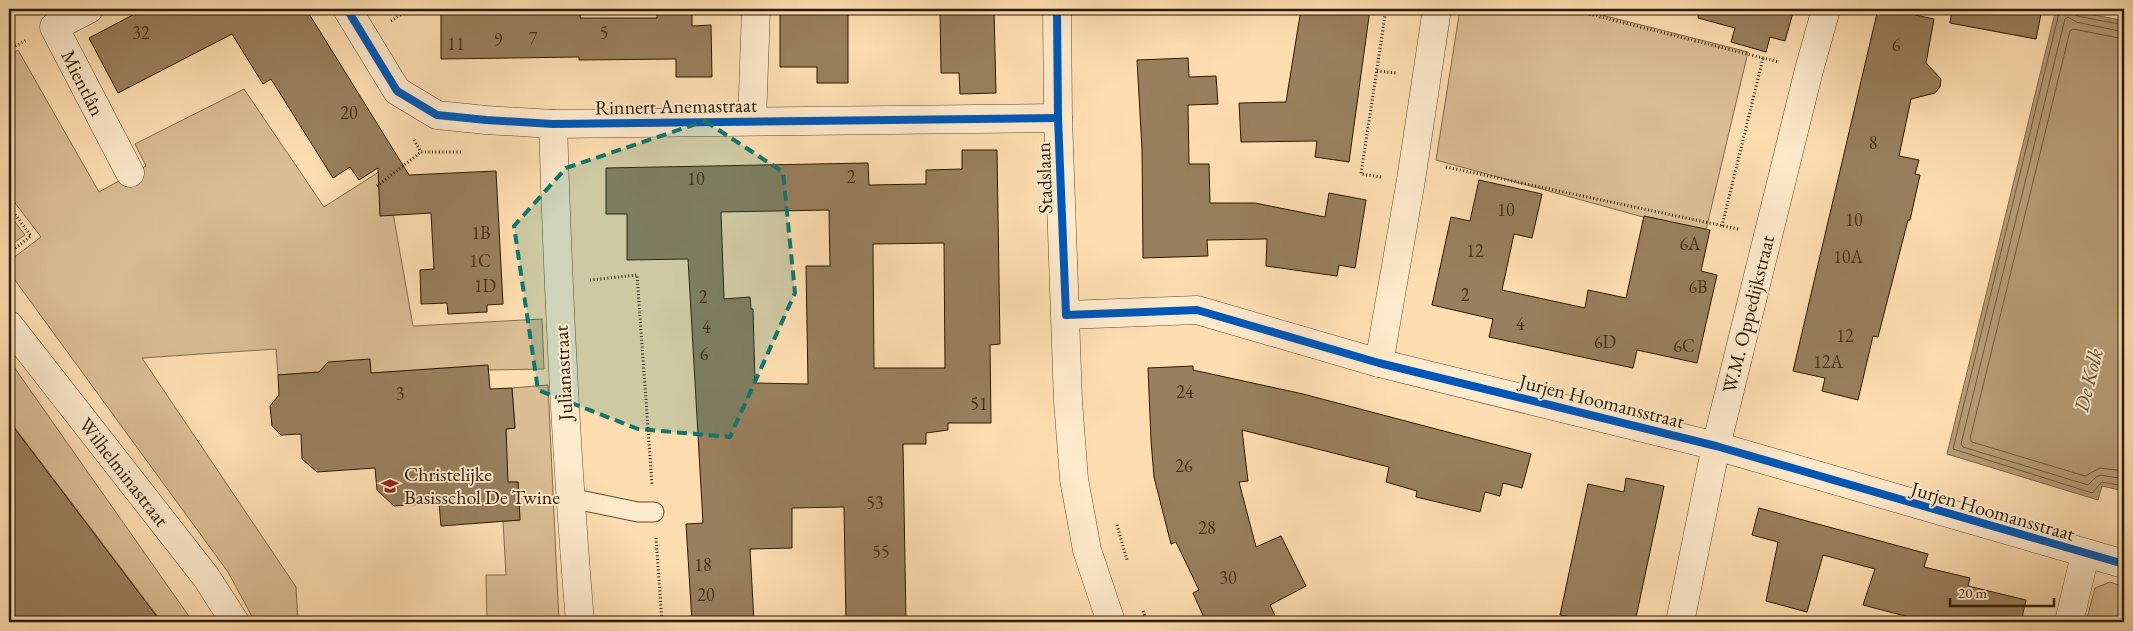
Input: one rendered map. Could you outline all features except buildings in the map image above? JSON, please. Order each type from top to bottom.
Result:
[{"type":"street","name":"Mientlân","points":[[89,9],[54,27],[130,174]]},
{"type":"street","name":"Rinnert Anemastraat","points":[[347,9],[397,91],[437,114],[486,120],[553,124],[1058,118]]},
{"type":"street","points":[[752,121],[756,9]]},
{"type":"street","name":"Stadslaan","points":[[1057,9],[1058,118],[1068,401],[1074,480],[1087,550],[1111,622]]},
{"type":"street","points":[[1379,362],[1437,9]]},
{"type":"street","name":"W.M. Oppedijkstraat","points":[[1680,622],[1716,446],[1809,70],[1826,9]]},
{"type":"street","name":"Julianastraat","points":[[553,124],[558,283],[570,498],[580,622]]},
{"type":"street","name":"Jurjen Hoomansstraat","points":[[1066,315],[1197,310],[1379,362],[1716,446],[2124,564]]},
{"type":"street","name":"Wilhelminastraat","points":[[9,325],[206,577],[235,622]]},
{"type":"street","points":[[2069,622],[2085,554]]},
{"type":"lane","points":[[570,498],[638,512],[654,512]]},
{"type":"path","points":[[1386,9],[1361,174],[1412,170],[1768,236]]},
{"type":"path","points":[[1569,9],[1809,70]]},
{"type":"path","points":[[1722,226],[1763,58]]},
{"type":"path","points":[[377,186],[421,152],[469,152]]},
{"type":"path","points":[[9,206],[31,236],[9,253]]},
{"type":"path","points":[[558,283],[637,276],[662,622]]},
{"type":"highlighted area","points":[[705,121],[783,172],[795,293],[730,437],[638,429],[538,390],[514,226],[566,168]]},
{"type":"shaded area","points":[[1460,9],[1578,9],[1748,52],[1705,234],[1436,160]]},
{"type":"shaded area","points":[[18,50],[99,192],[146,166],[135,144],[244,89],[324,207],[385,168],[413,326],[542,319],[544,369],[489,370],[484,366],[371,373],[319,372],[278,375],[276,349],[142,358],[296,587],[298,622],[255,622],[228,572],[9,272],[9,261],[41,237],[9,195],[9,56]]},
{"type":"shaded area","points":[[9,214],[25,235],[9,246]]},
{"type":"shaded area","points":[[9,360],[193,622],[162,622],[9,420]]},
{"type":"shaded area","points":[[548,385],[559,622],[487,622],[486,575],[506,575],[503,521],[520,520],[518,482],[506,482],[506,429],[515,428],[512,388]]},
{"type":"shaded area","points":[[2110,582],[2124,587],[2124,622],[2086,622],[2095,588]]},
{"type":"water","name":"De Kolk","points":[[2056,9],[2066,9],[2124,21],[2124,491],[2102,486],[2098,500],[1947,454]]},
{"type":"cycle path","points":[[347,9],[397,91],[437,115],[553,124],[1058,118]]},
{"type":"cycle path","points":[[1057,9],[1058,118],[1066,315],[1197,310],[1379,363],[1716,446],[2124,564]]},
{"type":"place","name":"Christelijke Basisschol De Twine","points":[[390,486]]}]
